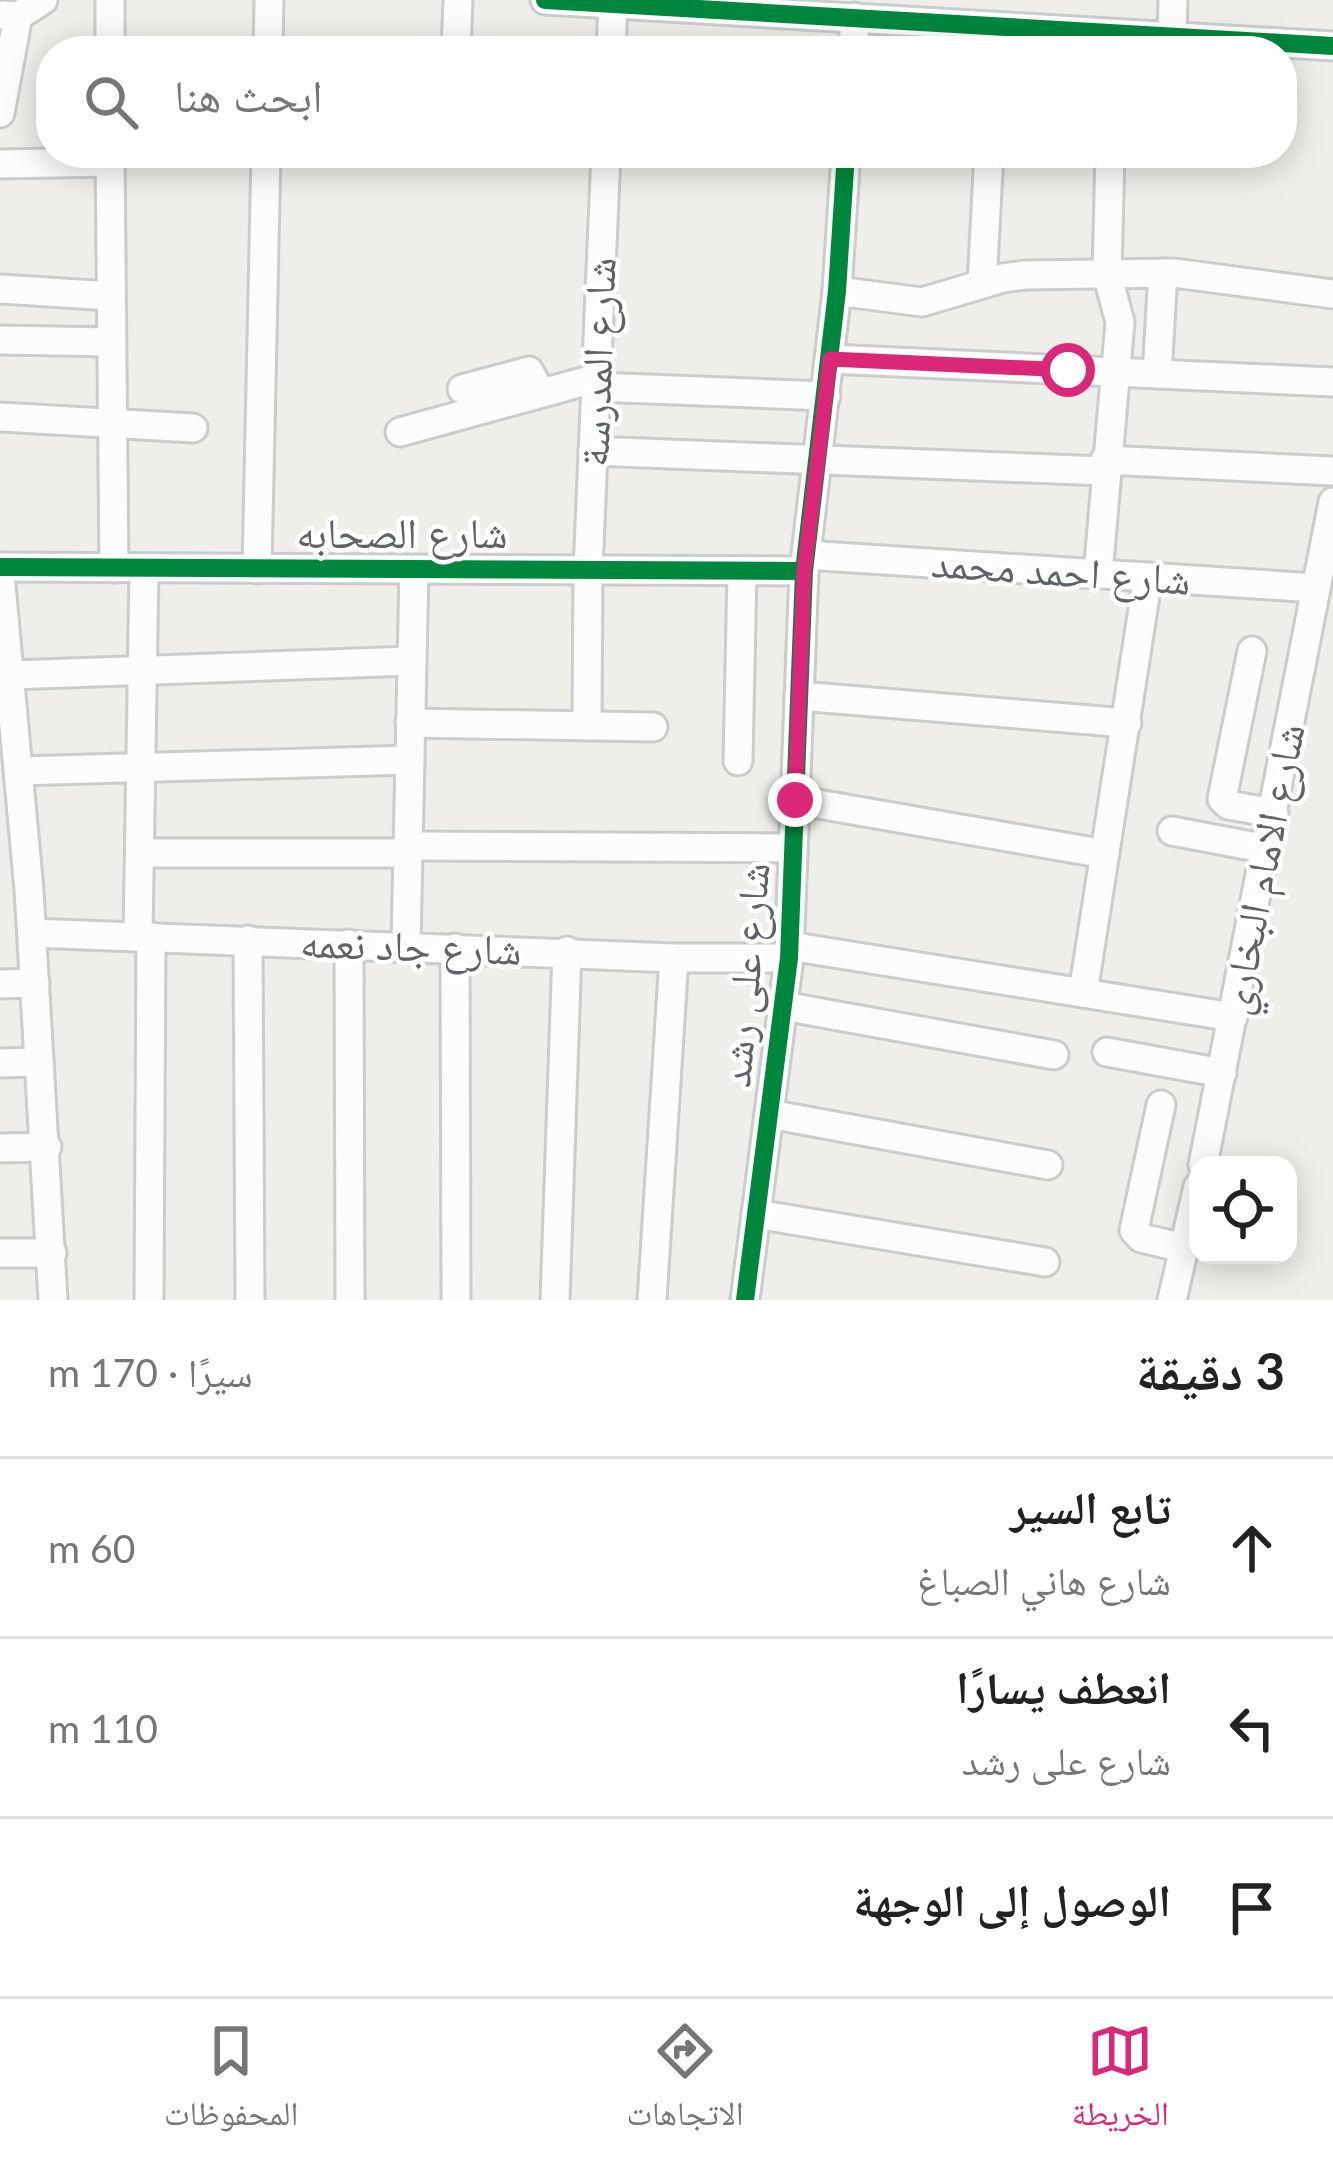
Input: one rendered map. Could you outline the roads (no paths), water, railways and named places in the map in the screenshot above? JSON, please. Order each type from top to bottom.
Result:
[{"type":"street","points":[[0,113],[9,15],[43,0]]},
{"type":"street","points":[[110,0],[110,36]]},
{"type":"street","points":[[268,0],[268,36]]},
{"type":"street","points":[[457,36],[458,0]]},
{"type":"street","points":[[544,0],[866,12],[1073,36]]},
{"type":"street","points":[[1172,35],[1173,0]]},
{"type":"street","points":[[614,36],[622,2]]},
{"type":"street","points":[[1162,36],[1187,36]]},
{"type":"street","points":[[1297,44],[1333,46]]},
{"type":"street","points":[[0,164],[36,162]]},
{"type":"street","points":[[110,168],[114,568]]},
{"type":"street","points":[[257,569],[266,168]]},
{"type":"street","name":"شارع المدرسة","points":[[587,726],[588,570],[605,168]]},
{"type":"street","name":"شارع على رشد","points":[[745,1300],[790,952],[805,563],[837,291],[845,168]]},
{"type":"street","points":[[982,284],[987,168]]},
{"type":"street","points":[[1098,574],[1120,322],[1107,274],[1110,168]]},
{"type":"street","points":[[837,291],[922,302],[1025,275],[1163,272],[1333,294]]},
{"type":"street","points":[[1157,374],[1163,272]]},
{"type":"street","points":[[0,289],[111,296]]},
{"type":"street","points":[[0,340],[111,343]]},
{"type":"street","points":[[830,359],[1333,382]]},
{"type":"street","points":[[462,389],[530,371],[541,393]]},
{"type":"street","points":[[400,432],[596,382],[826,396]]},
{"type":"street","points":[[0,417],[194,428]]},
{"type":"street","points":[[593,451],[1333,471]]},
{"type":"street","name":"شارع الامام البخاري","points":[[1205,1156],[1333,502]]},
{"type":"street","name":"شارع الصحابه","points":[[0,570],[742,571],[805,563]]},
{"type":"street","name":"شارع احمد محمد","points":[[805,563],[1316,588]]},
{"type":"street","points":[[144,568],[140,853],[149,1300]]},
{"type":"street","points":[[0,570],[13,780],[29,890],[53,1300]]},
{"type":"street","points":[[406,945],[414,570]]},
{"type":"street","points":[[738,761],[742,571]]},
{"type":"street","points":[[1083,993],[1148,577]]},
{"type":"street","points":[[1252,651],[1222,799],[1228,806],[1274,813]]},
{"type":"street","points":[[10,675],[412,661]]},
{"type":"street","points":[[799,696],[1126,723]]},
{"type":"street","points":[[410,723],[653,727]]},
{"type":"street","points":[[13,780],[141,768],[410,760]]},
{"type":"street","points":[[795,800],[1105,854]]},
{"type":"street","points":[[1172,831],[1267,849]]},
{"type":"street","points":[[140,853],[792,848]]},
{"type":"street","points":[[0,890],[29,890]]},
{"type":"street","name":"شارع جاد نعمه","points":[[32,933],[674,958],[790,952],[1234,1017]]},
{"type":"street","points":[[248,940],[250,1300]]},
{"type":"street","points":[[349,944],[350,1300]]},
{"type":"street","points":[[455,948],[456,1300]]},
{"type":"street","points":[[555,1300],[567,951]]},
{"type":"street","points":[[652,1300],[674,958]]},
{"type":"street","points":[[0,985],[35,983]]},
{"type":"street","points":[[783,1006],[1054,1055]]},
{"type":"street","points":[[1107,1052],[1222,1073]]},
{"type":"street","points":[[0,1063],[39,1062]]},
{"type":"street","points":[[1161,1105],[1134,1230],[1141,1238],[1184,1248]]},
{"type":"street","points":[[769,1114],[1048,1165]]},
{"type":"street","points":[[0,1148],[47,1147]]},
{"type":"street","points":[[757,1214],[1046,1262]]},
{"type":"street","points":[[1172,1300],[1189,1226]]},
{"type":"street","points":[[0,1253],[52,1253]]}]
